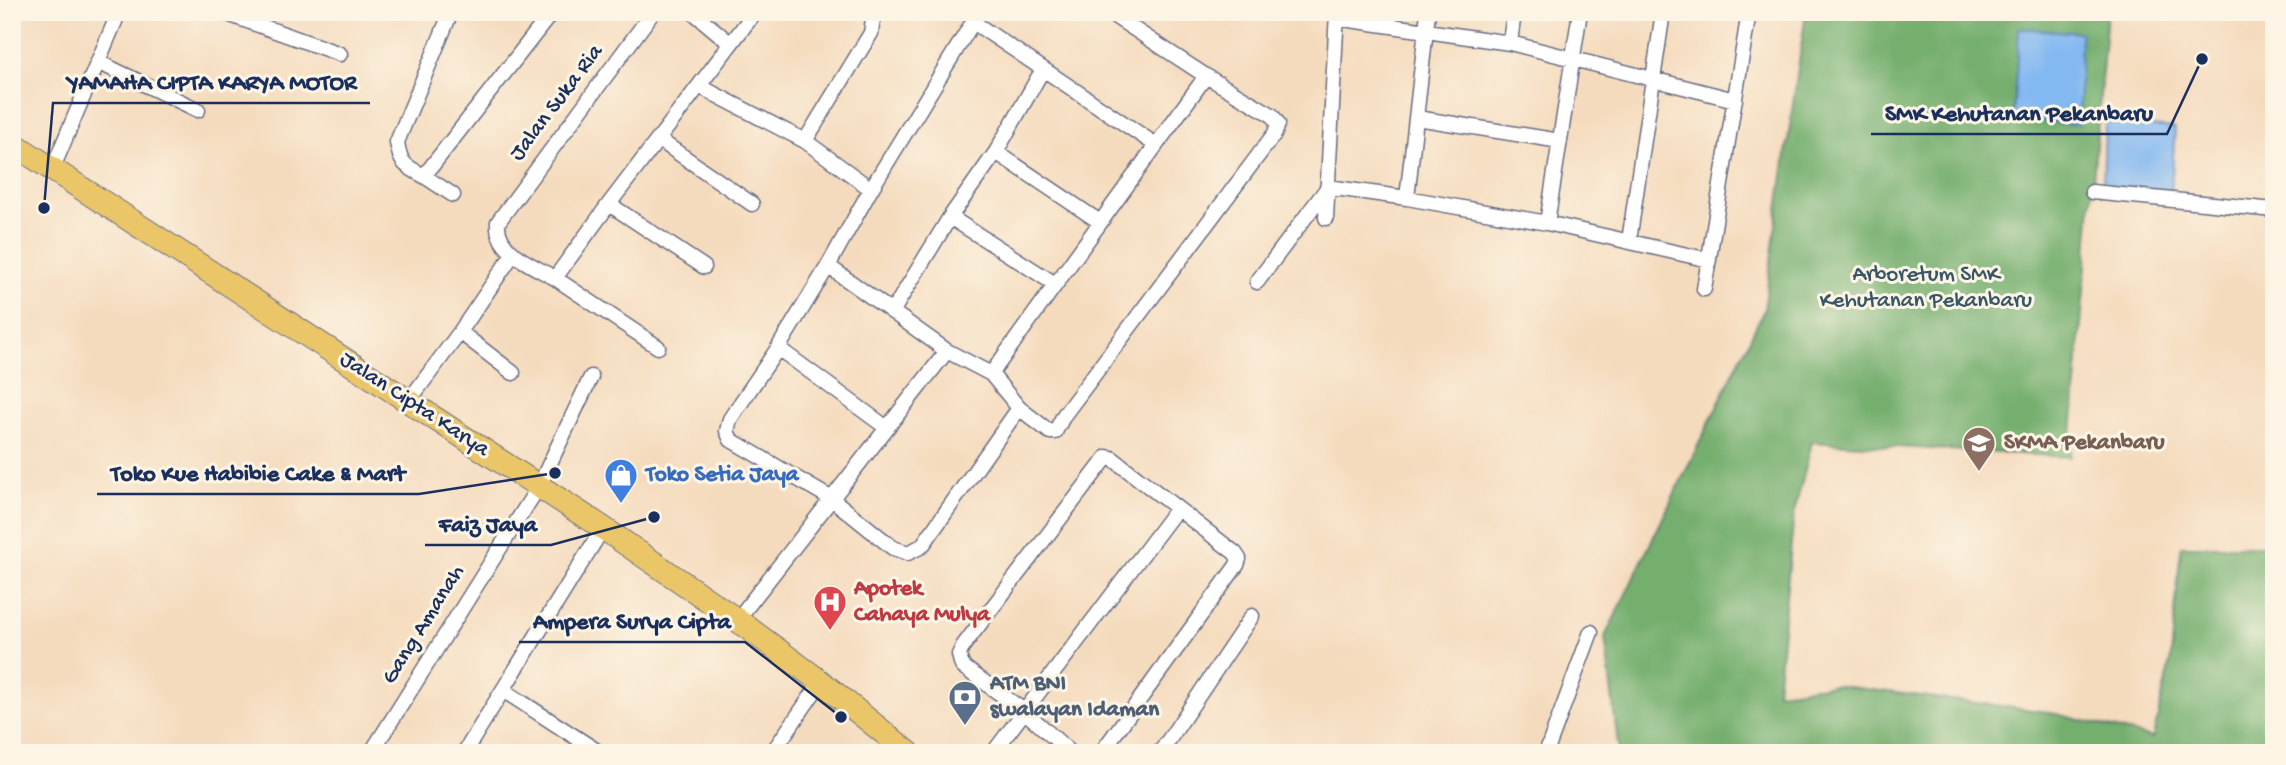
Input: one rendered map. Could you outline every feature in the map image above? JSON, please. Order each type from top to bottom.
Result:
[{"type":"main road","name":"Jalan Cipta Karya","points":[[12,143],[603,528],[737,620],[821,682],[909,753]]},
{"type":"street","points":[[52,170],[120,12]]},
{"type":"street","points":[[222,12],[340,54]]},
{"type":"street","points":[[451,12],[397,142],[399,158],[408,167],[453,195]]},
{"type":"street","points":[[424,176],[552,12]]},
{"type":"street","name":"Jalan Suka Ria","points":[[513,254],[498,233],[498,222],[653,12]]},
{"type":"street","points":[[693,12],[731,44]]},
{"type":"street","points":[[555,278],[755,12]]},
{"type":"street","points":[[805,141],[871,33],[874,12]]},
{"type":"street","points":[[828,265],[947,351],[990,374],[1019,408],[1050,432],[1055,432],[1064,415],[1275,133],[1278,124],[1272,115],[1108,12]]},
{"type":"street","points":[[1407,198],[1428,12]]},
{"type":"street","points":[[1510,43],[1514,12]]},
{"type":"street","points":[[1547,223],[1580,12]]},
{"type":"street","points":[[1629,242],[1663,12]]},
{"type":"street","points":[[1704,289],[1749,12]]},
{"type":"street","points":[[1326,218],[1336,15],[1510,43],[1735,100]]},
{"type":"street","points":[[1019,408],[922,546],[908,553],[893,548],[832,499],[731,440],[727,431],[730,419],[778,348],[976,17],[1043,69],[1156,145]]},
{"type":"street","points":[[98,62],[198,110]]},
{"type":"street","points":[[892,312],[950,217],[996,152],[1043,69]]},
{"type":"street","points":[[990,374],[1206,76]]},
{"type":"street","points":[[699,86],[805,141],[871,189]]},
{"type":"street","points":[[1417,118],[1560,141]]},
{"type":"street","points":[[658,139],[752,204]]},
{"type":"street","points":[[996,152],[1100,222]]},
{"type":"street","points":[[1328,187],[1547,223],[1709,260]]},
{"type":"street","points":[[1257,282],[1328,187]]},
{"type":"street","points":[[2092,192],[2274,210]]},
{"type":"street","points":[[609,204],[705,267]]},
{"type":"street","points":[[950,217],[1055,284]]},
{"type":"street","points":[[408,402],[513,254],[555,278],[658,347]]},
{"type":"street","points":[[460,332],[513,373]]},
{"type":"street","points":[[778,348],[887,428]]},
{"type":"street","points":[[737,620],[947,351]]},
{"type":"street","name":"Gang Amanah","points":[[371,753],[539,486],[591,377]]},
{"type":"street","points":[[1071,753],[1024,710],[962,666],[959,655],[963,646],[1107,457],[1112,458],[1240,559],[1101,753]]},
{"type":"street","points":[[993,753],[1176,510]]},
{"type":"street","points":[[464,753],[603,528]]},
{"type":"street","points":[[1160,753],[1252,616]]},
{"type":"street","points":[[1547,751],[1591,632]]},
{"type":"street","points":[[772,753],[821,682]]},
{"type":"street","points":[[503,690],[600,753]]},
{"type":"green space","name":"Arboretum SMK Kehutanan Pekanbaru","points":[[1806,12],[2107,12],[2070,457],[1812,442],[1794,513],[1777,692],[1833,685],[2048,712],[2153,738],[2171,657],[2181,546],[2274,546],[2274,753],[1619,753],[1605,637],[1764,310]]},
{"type":"water","points":[[2019,28],[2081,33],[2079,125],[2013,118]]},
{"type":"water","points":[[2105,122],[2175,128],[2171,191],[2103,187]]},
{"type":"place","name":"SMK Kehutanan Pekanbaru","points":[[2202,59]]},
{"type":"place","name":"YAMAHA CIPTA KARYA MOTOR","points":[[44,208]]},
{"type":"place","name":"Toko Kue Habibie Cake & Mart","points":[[555,473]]},
{"type":"place","name":"SKMA Pekanbaru","points":[[1979,473]]},
{"type":"place","name":"Toko Setia Jaya","points":[[621,505]]},
{"type":"place","name":"Faiz Jaya","points":[[654,517]]},
{"type":"place","name":"Apotek Cahaya Mulya","points":[[830,632]]},
{"type":"place","name":"Ampera Surya Cipta","points":[[841,717]]},
{"type":"place","name":"ATM BNI swalayan Idaman","points":[[965,727]]}]
